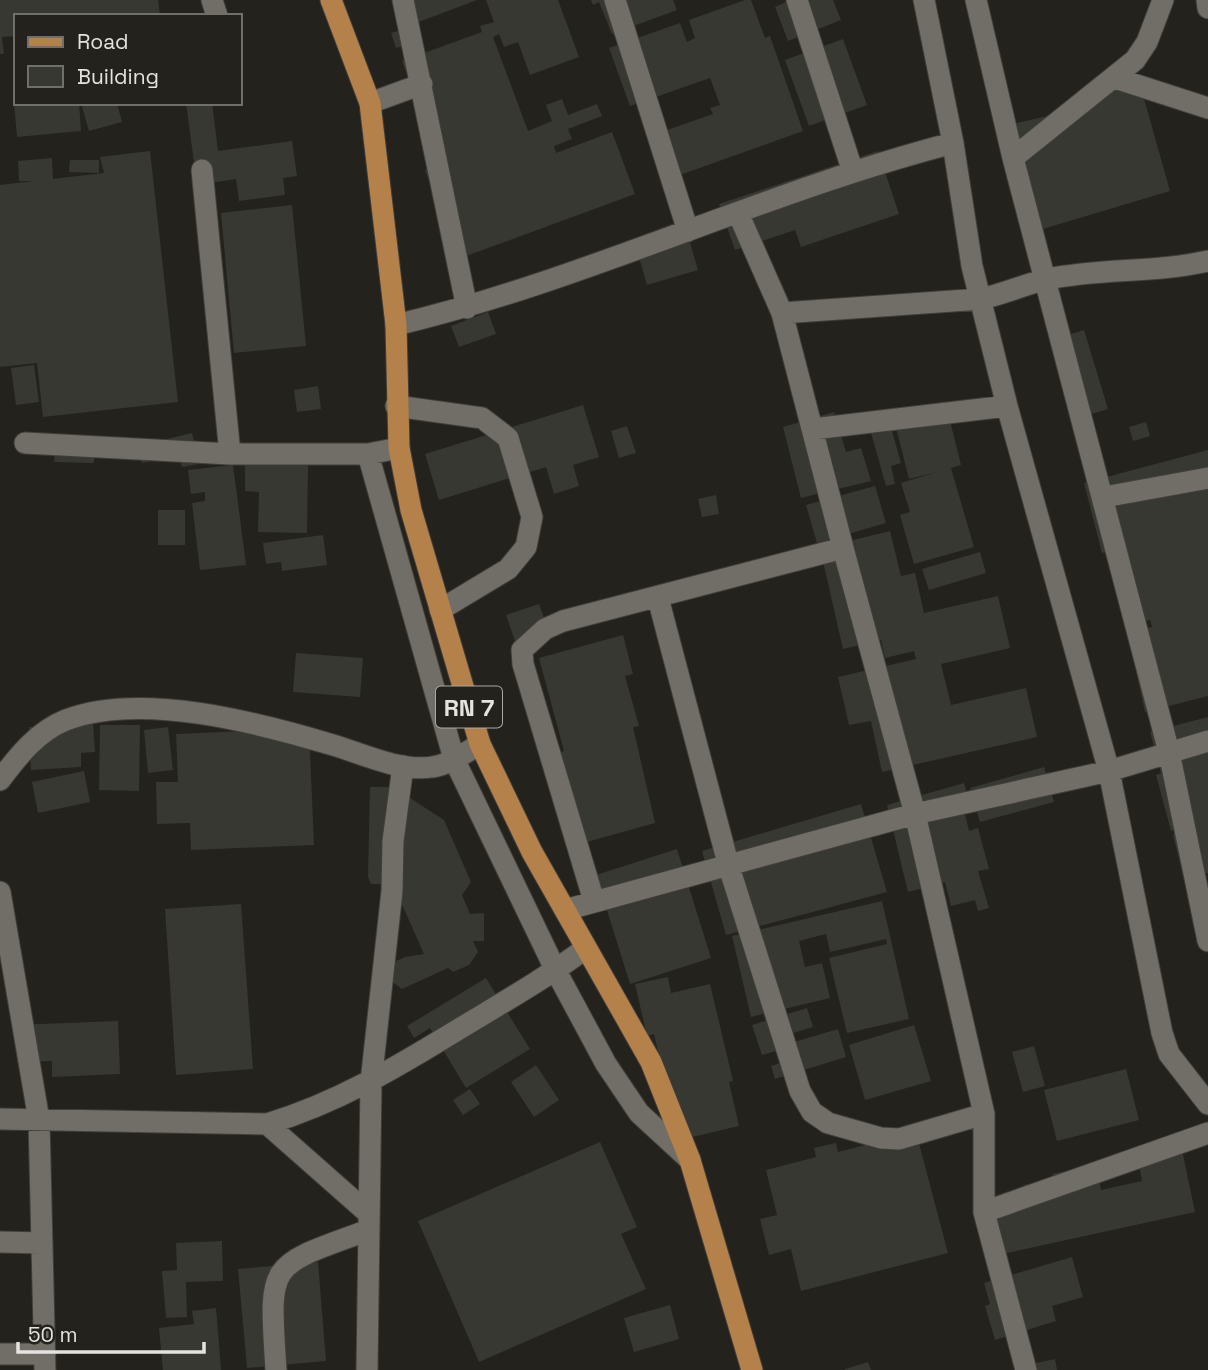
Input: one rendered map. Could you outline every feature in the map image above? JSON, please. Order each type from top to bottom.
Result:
[{"type":"main road","name":"RN 7","points":[[331,0],[370,103],[396,325],[399,448],[411,510],[480,744],[532,852],[651,1062],[690,1160],[752,1370]]},
{"type":"street","points":[[403,0],[467,308]]},
{"type":"street","points":[[615,0],[688,231]]},
{"type":"street","points":[[797,0],[853,172]]},
{"type":"street","points":[[924,0],[953,143],[972,266],[1007,406],[1109,772],[1162,1033],[1169,1054],[1208,1104]]},
{"type":"street","points":[[976,0],[1013,158],[1169,752],[1208,941]]},
{"type":"street","points":[[1013,158],[1135,60],[1147,42],[1163,0]]},
{"type":"street","points":[[1207,0],[1208,8]]},
{"type":"street","points":[[1115,78],[1208,108]]},
{"type":"street","points":[[370,103],[422,85]]},
{"type":"street","points":[[396,325],[467,308],[853,172],[953,143]]},
{"type":"street","points":[[202,170],[230,454]]},
{"type":"street","points":[[738,214],[782,313],[915,814],[984,1114],[984,1212],[1026,1370]]},
{"type":"street","points":[[782,313],[981,299],[1009,293],[1045,279],[1094,272],[1175,268],[1208,261]]},
{"type":"street","points":[[396,405],[482,418],[508,438],[532,517],[526,547],[508,569],[440,610]]},
{"type":"street","points":[[813,429],[1007,406]]},
{"type":"street","points":[[25,443],[230,454],[368,454],[399,448]]},
{"type":"street","points":[[368,454],[454,759],[555,971],[606,1064],[639,1113],[690,1160]]},
{"type":"street","points":[[1104,497],[1208,478]]},
{"type":"street","points":[[594,901],[523,664],[522,650],[545,629],[563,621],[843,548]]},
{"type":"street","points":[[658,598],[729,867],[800,1091],[812,1112],[828,1123],[881,1138],[899,1139],[984,1114]]},
{"type":"street","points":[[0,780],[31,741],[65,720],[107,709],[142,708],[288,731],[403,766],[432,767],[454,759],[480,744]]},
{"type":"street","points":[[565,910],[915,814],[1109,772],[1208,741]]},
{"type":"street","points":[[367,1370],[371,1083],[392,891],[393,841],[403,766]]},
{"type":"street","points":[[0,892],[39,1120],[45,1362],[0,1354]]},
{"type":"street","points":[[0,1119],[267,1124],[303,1113],[371,1083],[555,971],[586,948]]},
{"type":"street","points":[[267,1124],[369,1222]]},
{"type":"street","points":[[984,1212],[1208,1133]]},
{"type":"street","points":[[276,1370],[271,1296],[277,1276],[298,1255],[369,1222]]},
{"type":"street","points":[[0,1242],[42,1243]]},
{"type":"building","points":[[0,0],[158,0],[160,14],[14,14],[14,36],[2,37],[4,54],[0,54]]},
{"type":"building","points":[[398,0],[477,0],[408,26]]},
{"type":"building","points":[[486,0],[558,0],[579,57],[530,75],[518,42],[504,47],[499,34],[493,37],[528,131],[552,121],[546,105],[562,99],[568,115],[597,104],[602,116],[568,129],[572,139],[554,146],[556,153],[612,132],[635,194],[458,259],[425,170],[440,164],[402,61],[482,32],[480,26],[494,22]]},
{"type":"building","points":[[591,0],[673,0],[677,10],[612,34],[599,2],[593,5]]},
{"type":"building","points":[[751,0],[765,38],[770,36],[803,131],[666,180],[650,136],[713,114],[710,108],[720,105],[710,78],[630,106],[609,48],[680,23],[687,42],[695,38],[689,20]]},
{"type":"building","points":[[790,0],[833,0],[841,20],[788,41],[775,7]]},
{"type":"building","points":[[411,27],[416,42],[396,48],[391,33]]},
{"type":"building","points":[[843,39],[867,105],[809,126],[785,60]]},
{"type":"building","points":[[1139,81],[1170,191],[1026,234],[995,128],[1069,111],[1067,103]]},
{"type":"building","points":[[14,105],[79,105],[81,131],[17,137]]},
{"type":"building","points":[[82,105],[118,105],[122,122],[89,131]]},
{"type":"building","points":[[186,105],[212,105],[218,151],[292,141],[297,176],[283,178],[285,195],[239,201],[236,179],[197,185]]},
{"type":"building","points":[[150,151],[178,402],[43,417],[37,363],[0,367],[0,185],[34,181],[19,181],[18,161],[52,158],[53,179],[104,173],[100,157]]},
{"type":"building","points":[[878,151],[899,214],[801,247],[795,230],[735,250],[719,204]]},
{"type":"building","points":[[70,160],[99,160],[99,173],[69,172]]},
{"type":"building","points":[[292,205],[306,346],[234,353],[221,213]]},
{"type":"building","points":[[688,236],[698,270],[647,285],[637,250]]},
{"type":"building","points":[[488,312],[496,334],[459,347],[451,326]]},
{"type":"building","points":[[1084,330],[1108,409],[1078,418],[1054,339]]},
{"type":"building","points":[[34,365],[39,402],[16,405],[11,368]]},
{"type":"building","points":[[318,386],[321,409],[297,412],[294,390]]},
{"type":"building","points":[[945,401],[961,465],[951,468],[974,547],[914,564],[900,515],[910,512],[901,483],[937,472],[909,479],[893,415]]},
{"type":"building","points":[[583,405],[599,457],[573,465],[579,486],[554,494],[546,467],[439,500],[425,454]]},
{"type":"building","points":[[886,410],[901,463],[891,466],[895,484],[886,486],[866,415]]},
{"type":"building","points":[[834,412],[846,452],[861,448],[871,481],[801,498],[783,427]]},
{"type":"building","points":[[1146,422],[1150,436],[1133,441],[1129,427]]},
{"type":"building","points":[[627,426],[636,453],[619,458],[611,431]]},
{"type":"building","points":[[192,433],[199,464],[182,467],[178,455],[142,463],[138,446]]},
{"type":"building","points":[[55,447],[94,448],[94,463],[54,462]]},
{"type":"building","points":[[1208,450],[1208,696],[1145,712],[1128,634],[1152,627],[1150,620],[1129,625],[1109,551],[1102,553],[1084,483]]},
{"type":"building","points":[[245,464],[308,465],[307,533],[258,532],[259,492],[245,491]]},
{"type":"building","points":[[233,465],[246,565],[200,570],[192,503],[205,501],[205,492],[191,494],[188,470]]},
{"type":"building","points":[[875,486],[886,523],[817,543],[806,505]]},
{"type":"building","points":[[716,495],[719,514],[702,517],[698,499]]},
{"type":"building","points":[[158,510],[185,510],[185,545],[158,545]]},
{"type":"building","points":[[890,531],[901,576],[915,573],[924,613],[998,596],[1010,648],[941,664],[951,705],[1026,688],[1037,737],[882,772],[871,721],[849,725],[838,677],[916,659],[914,651],[885,658],[881,640],[843,649],[820,548]]},
{"type":"building","points":[[323,535],[327,565],[282,571],[281,562],[266,564],[263,543]]},
{"type":"building","points":[[980,552],[986,573],[929,590],[922,569]]},
{"type":"building","points":[[539,604],[548,629],[515,641],[506,615]]},
{"type":"building","points":[[623,635],[633,674],[625,676],[639,726],[633,727],[655,823],[583,843],[558,753],[564,751],[539,658]]},
{"type":"building","points":[[296,653],[363,658],[360,697],[293,692]]},
{"type":"building","points":[[1208,717],[1208,873],[1184,879],[1173,835],[1188,831],[1186,826],[1171,831],[1156,775],[1161,773],[1150,732]]},
{"type":"building","points":[[93,723],[95,752],[81,753],[81,767],[31,770],[29,727]]},
{"type":"building","points":[[100,725],[140,725],[139,791],[99,790]]},
{"type":"building","points":[[168,727],[173,770],[148,773],[144,730]]},
{"type":"building","points":[[309,728],[314,845],[191,850],[190,823],[157,824],[156,782],[178,782],[176,734]]},
{"type":"building","points":[[1044,767],[1054,802],[980,822],[970,788]]},
{"type":"building","points":[[84,771],[90,802],[38,813],[32,782]]},
{"type":"building","points":[[964,783],[971,808],[964,810],[969,831],[978,828],[989,869],[978,871],[989,908],[978,911],[975,900],[951,906],[945,882],[908,892],[887,805]]},
{"type":"building","points":[[370,787],[393,787],[444,820],[471,882],[462,895],[470,914],[484,913],[484,941],[473,941],[478,952],[469,965],[453,972],[448,968],[402,989],[376,970],[405,957],[424,954],[396,891],[396,884],[371,884],[368,877]]},
{"type":"building","points":[[861,804],[887,892],[726,935],[702,851]]},
{"type":"building","points":[[677,849],[711,958],[630,984],[596,875]]},
{"type":"building","points":[[882,901],[909,1019],[847,1033],[829,958],[887,944],[886,939],[830,952],[826,934],[799,941],[805,967],[822,963],[830,998],[751,1017],[732,936]]},
{"type":"building","points":[[241,904],[253,1069],[176,1075],[165,909]]},
{"type":"building","points":[[668,977],[671,993],[710,984],[733,1081],[729,1082],[739,1126],[679,1140],[654,1034],[647,1036],[635,984]]},
{"type":"building","points":[[486,978],[530,1049],[466,1088],[430,1028],[414,1038],[407,1026]]},
{"type":"building","points":[[807,1008],[813,1027],[780,1037],[783,1049],[762,1055],[752,1025]]},
{"type":"building","points":[[118,1021],[120,1074],[52,1077],[52,1061],[17,1062],[15,1025]]},
{"type":"building","points":[[914,1025],[931,1081],[865,1100],[849,1045]]},
{"type":"building","points":[[838,1029],[846,1057],[775,1079],[771,1066],[789,1060],[784,1045]]},
{"type":"building","points":[[1034,1046],[1045,1086],[1023,1092],[1012,1052]]},
{"type":"building","points":[[536,1065],[559,1100],[534,1117],[511,1082]]},
{"type":"building","points":[[1126,1069],[1139,1120],[1057,1141],[1044,1090]]},
{"type":"building","points":[[470,1089],[480,1104],[463,1115],[453,1100]]},
{"type":"building","points":[[916,1132],[948,1253],[801,1291],[791,1249],[769,1255],[760,1219],[777,1215],[766,1170],[816,1157],[814,1148],[836,1143],[838,1152]]},
{"type":"building","points":[[600,1142],[637,1227],[621,1234],[646,1289],[479,1362],[418,1221]]},
{"type":"building","points":[[1181,1145],[1195,1212],[989,1257],[979,1209],[1026,1198],[1023,1185],[1053,1179],[1052,1174],[1114,1161],[1099,1179],[1101,1190],[1142,1181],[1137,1155]]},
{"type":"building","points":[[222,1241],[223,1281],[186,1282],[187,1317],[166,1318],[162,1271],[177,1270],[176,1243]]},
{"type":"building","points":[[1072,1257],[1083,1297],[1052,1306],[1056,1321],[995,1340],[985,1306],[990,1304],[984,1283]]},
{"type":"building","points":[[318,1262],[326,1361],[247,1368],[238,1269]]},
{"type":"building","points":[[670,1305],[679,1339],[634,1352],[624,1318]]},
{"type":"building","points":[[216,1308],[221,1370],[163,1370],[159,1328],[194,1324],[192,1311]]},
{"type":"building","points":[[1055,1359],[1057,1370],[1018,1370],[1017,1367]]},
{"type":"building","points":[[868,1362],[871,1370],[845,1370],[845,1369]]}]
